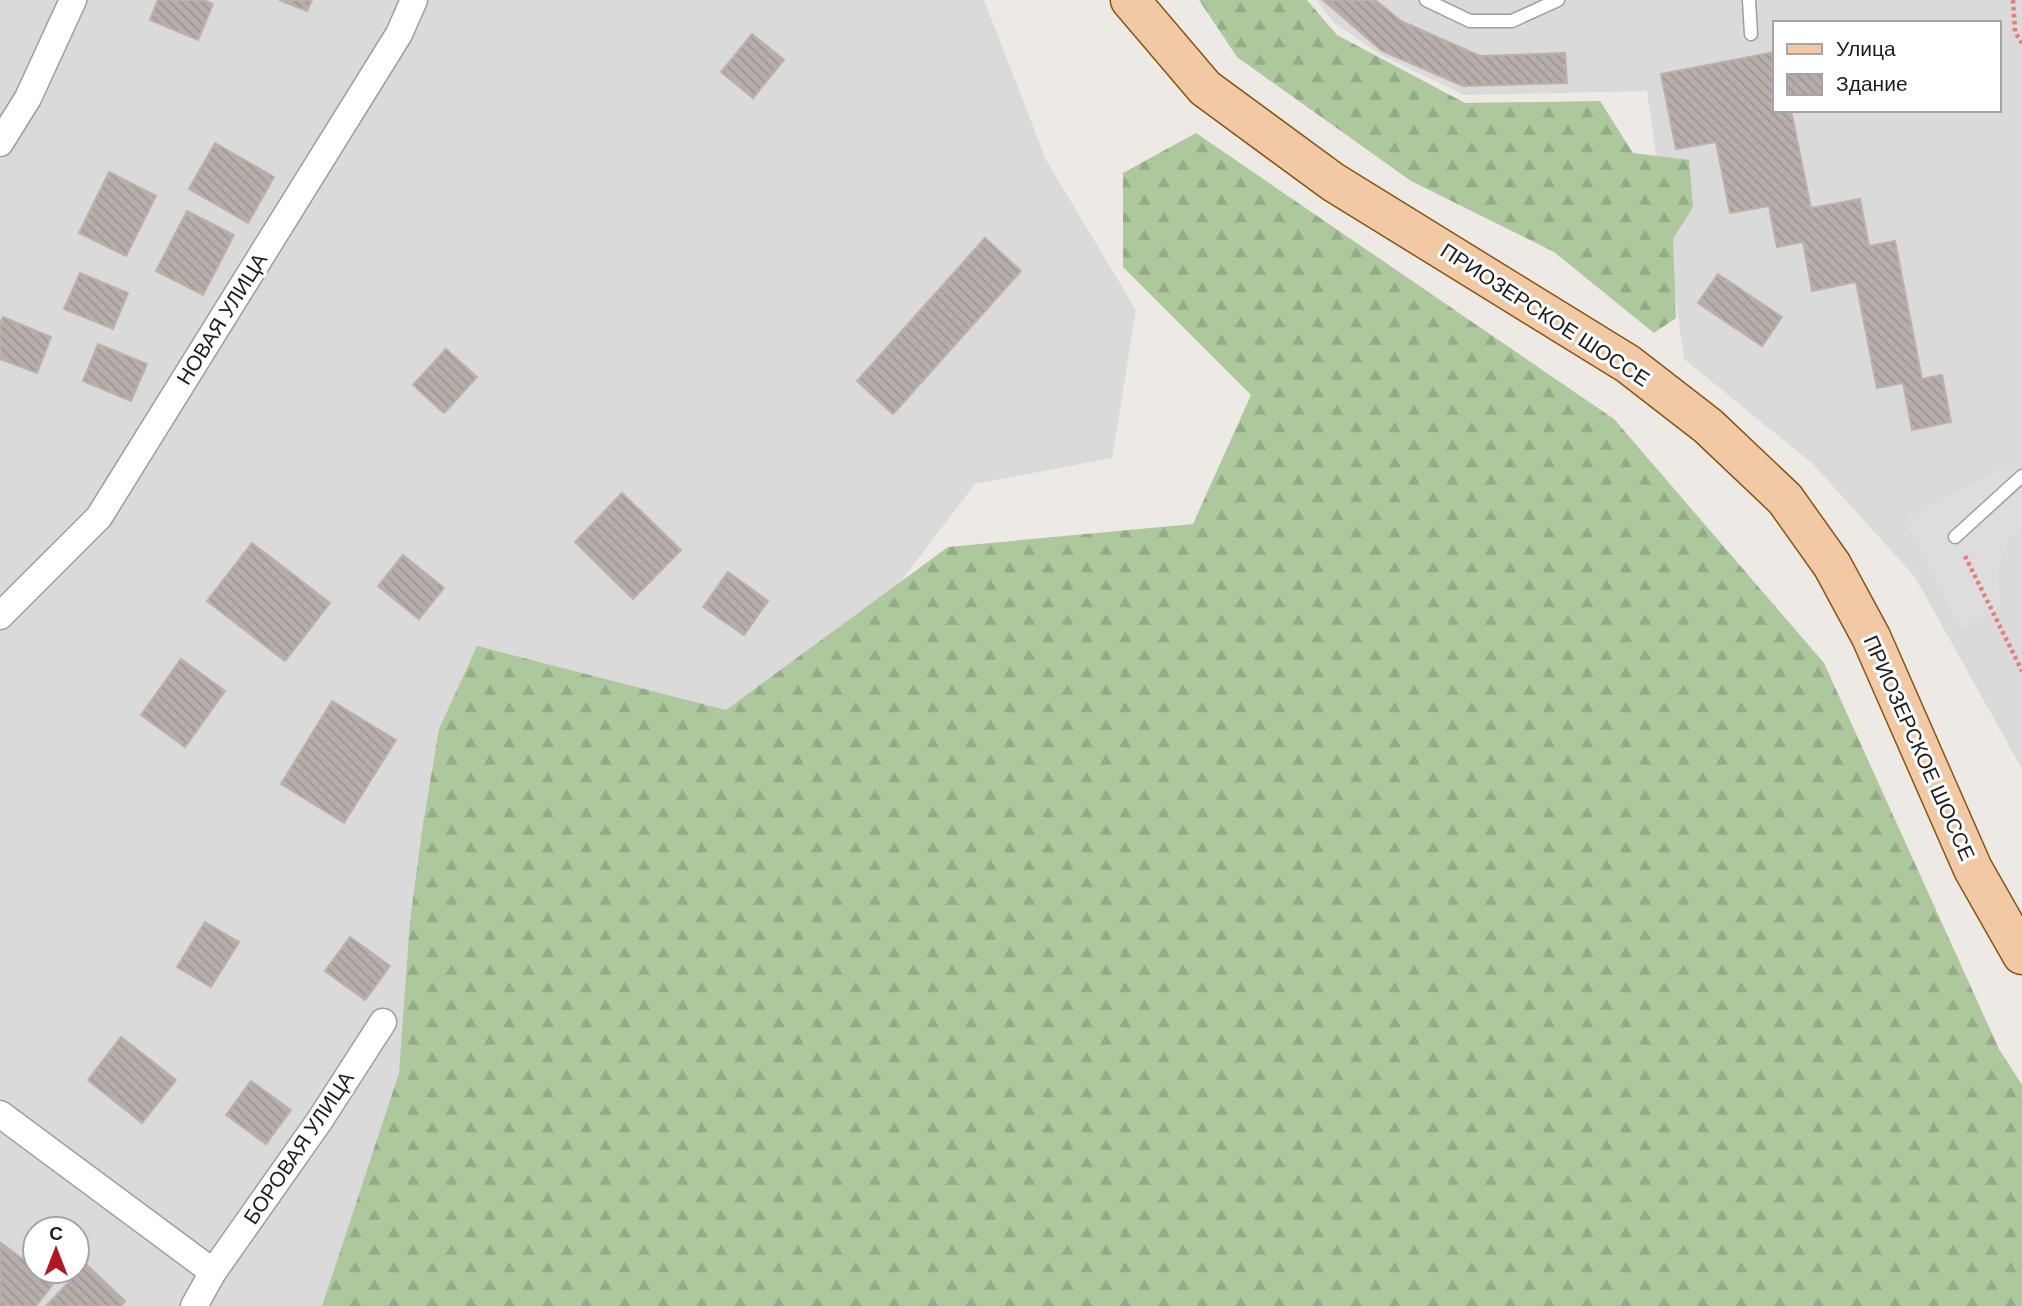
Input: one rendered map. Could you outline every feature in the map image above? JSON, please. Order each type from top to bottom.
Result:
[{"type":"main road","name":"ПРИОЗЕРСКОЕ ШОССЕ","points":[[1130,0],[1205,88],[1333,182],[1628,364],[1708,426],[1785,499],[1832,565],[1871,637],[1973,869],[2022,955]]},
{"type":"street","points":[[0,143],[29,98],[73,0]]},
{"type":"street","name":"НОВАЯ УЛИЦА","points":[[0,616],[99,517],[399,34],[414,0]]},
{"type":"street","name":"БОРОВАЯ УЛИЦА","points":[[194,1306],[213,1272],[320,1120],[383,1022]]},
{"type":"street","points":[[0,1114],[213,1272]]},
{"type":"lane","points":[[1426,0],[1470,21],[1512,21],[1558,0]]},
{"type":"lane","points":[[1749,0],[1751,34]]},
{"type":"lane","points":[[1955,537],[2022,475]]},
{"type":"path","points":[[2013,0],[2015,32],[2022,43]]},
{"type":"path","points":[[1955,537],[2022,671]]},
{"type":"shaded area","points":[[0,0],[984,0],[1046,160],[1136,310],[1112,458],[975,484],[339,1306],[0,1306]]},
{"type":"shaded area","points":[[1316,0],[2022,0],[2022,769],[1915,577],[1813,464],[1684,359],[1647,91],[1464,95],[1381,55],[1334,23]]},
{"type":"shaded area","points":[[2009,464],[2022,473],[2022,528],[2009,539],[1998,569],[2000,608],[1961,629],[1904,520]]},
{"type":"green space","points":[[1199,0],[1307,0],[1337,35],[1465,103],[1600,101],[1633,153],[1689,160],[1693,207],[1673,239],[1676,318],[1654,333],[1554,252],[1411,181],[1237,57]]},
{"type":"green space","points":[[1196,133],[1614,419],[1824,663],[1999,1049],[2022,1085],[2022,1306],[322,1306],[399,1073],[410,921],[439,729],[477,646],[726,710],[948,547],[1193,524],[1251,395],[1123,267],[1123,173]]},
{"type":"building","points":[[158,0],[204,0],[213,4],[198,40],[150,20]]},
{"type":"building","points":[[279,0],[312,0],[307,11]]},
{"type":"building","points":[[1323,0],[1375,0],[1401,21],[1480,56],[1565,53],[1567,83],[1463,86],[1382,51]]},
{"type":"building","points":[[752,34],[784,60],[753,98],[721,72]]},
{"type":"building","points":[[1773,52],[1773,112],[1791,112],[1811,208],[1860,199],[1869,246],[1895,241],[1922,379],[1942,375],[1951,422],[1912,430],[1903,383],[1877,388],[1856,282],[1812,291],[1803,242],[1777,247],[1769,206],[1730,213],[1716,142],[1676,149],[1661,74]]},
{"type":"building","points":[[215,143],[274,177],[248,223],[189,189]]},
{"type":"building","points":[[109,172],[156,196],[126,256],[79,233]]},
{"type":"building","points":[[187,211],[234,235],[203,295],[156,271]]},
{"type":"building","points":[[985,238],[1021,271],[893,414],[857,381]]},
{"type":"building","points":[[80,273],[128,293],[113,329],[64,309]]},
{"type":"building","points":[[1718,274],[1782,317],[1762,346],[1698,303]]},
{"type":"building","points":[[3,317],[51,337],[37,373],[0,359],[0,323]]},
{"type":"building","points":[[98,344],[147,364],[131,401],[83,381]]},
{"type":"building","points":[[446,349],[477,377],[444,413],[413,385]]},
{"type":"building","points":[[622,493],[681,550],[633,599],[575,542]]},
{"type":"building","points":[[252,543],[330,603],[285,661],[207,601]]},
{"type":"building","points":[[403,555],[444,588],[419,619],[378,586]]},
{"type":"building","points":[[728,572],[768,601],[744,635],[703,607]]},
{"type":"building","points":[[181,659],[225,691],[185,747],[141,715]]},
{"type":"building","points":[[332,701],[396,740],[344,823],[281,784]]},
{"type":"building","points":[[205,922],[239,942],[211,987],[177,967]]},
{"type":"building","points":[[350,937],[390,966],[365,1000],[325,971]]},
{"type":"building","points":[[121,1037],[176,1080],[142,1123],[88,1080]]},
{"type":"building","points":[[251,1081],[291,1110],[266,1144],[226,1115]]},
{"type":"building","points":[[0,1242],[21,1258],[21,1285],[52,1285],[36,1306],[0,1306]]},
{"type":"building","points":[[91,1269],[125,1301],[121,1306],[46,1306],[66,1285],[91,1285]]}]
